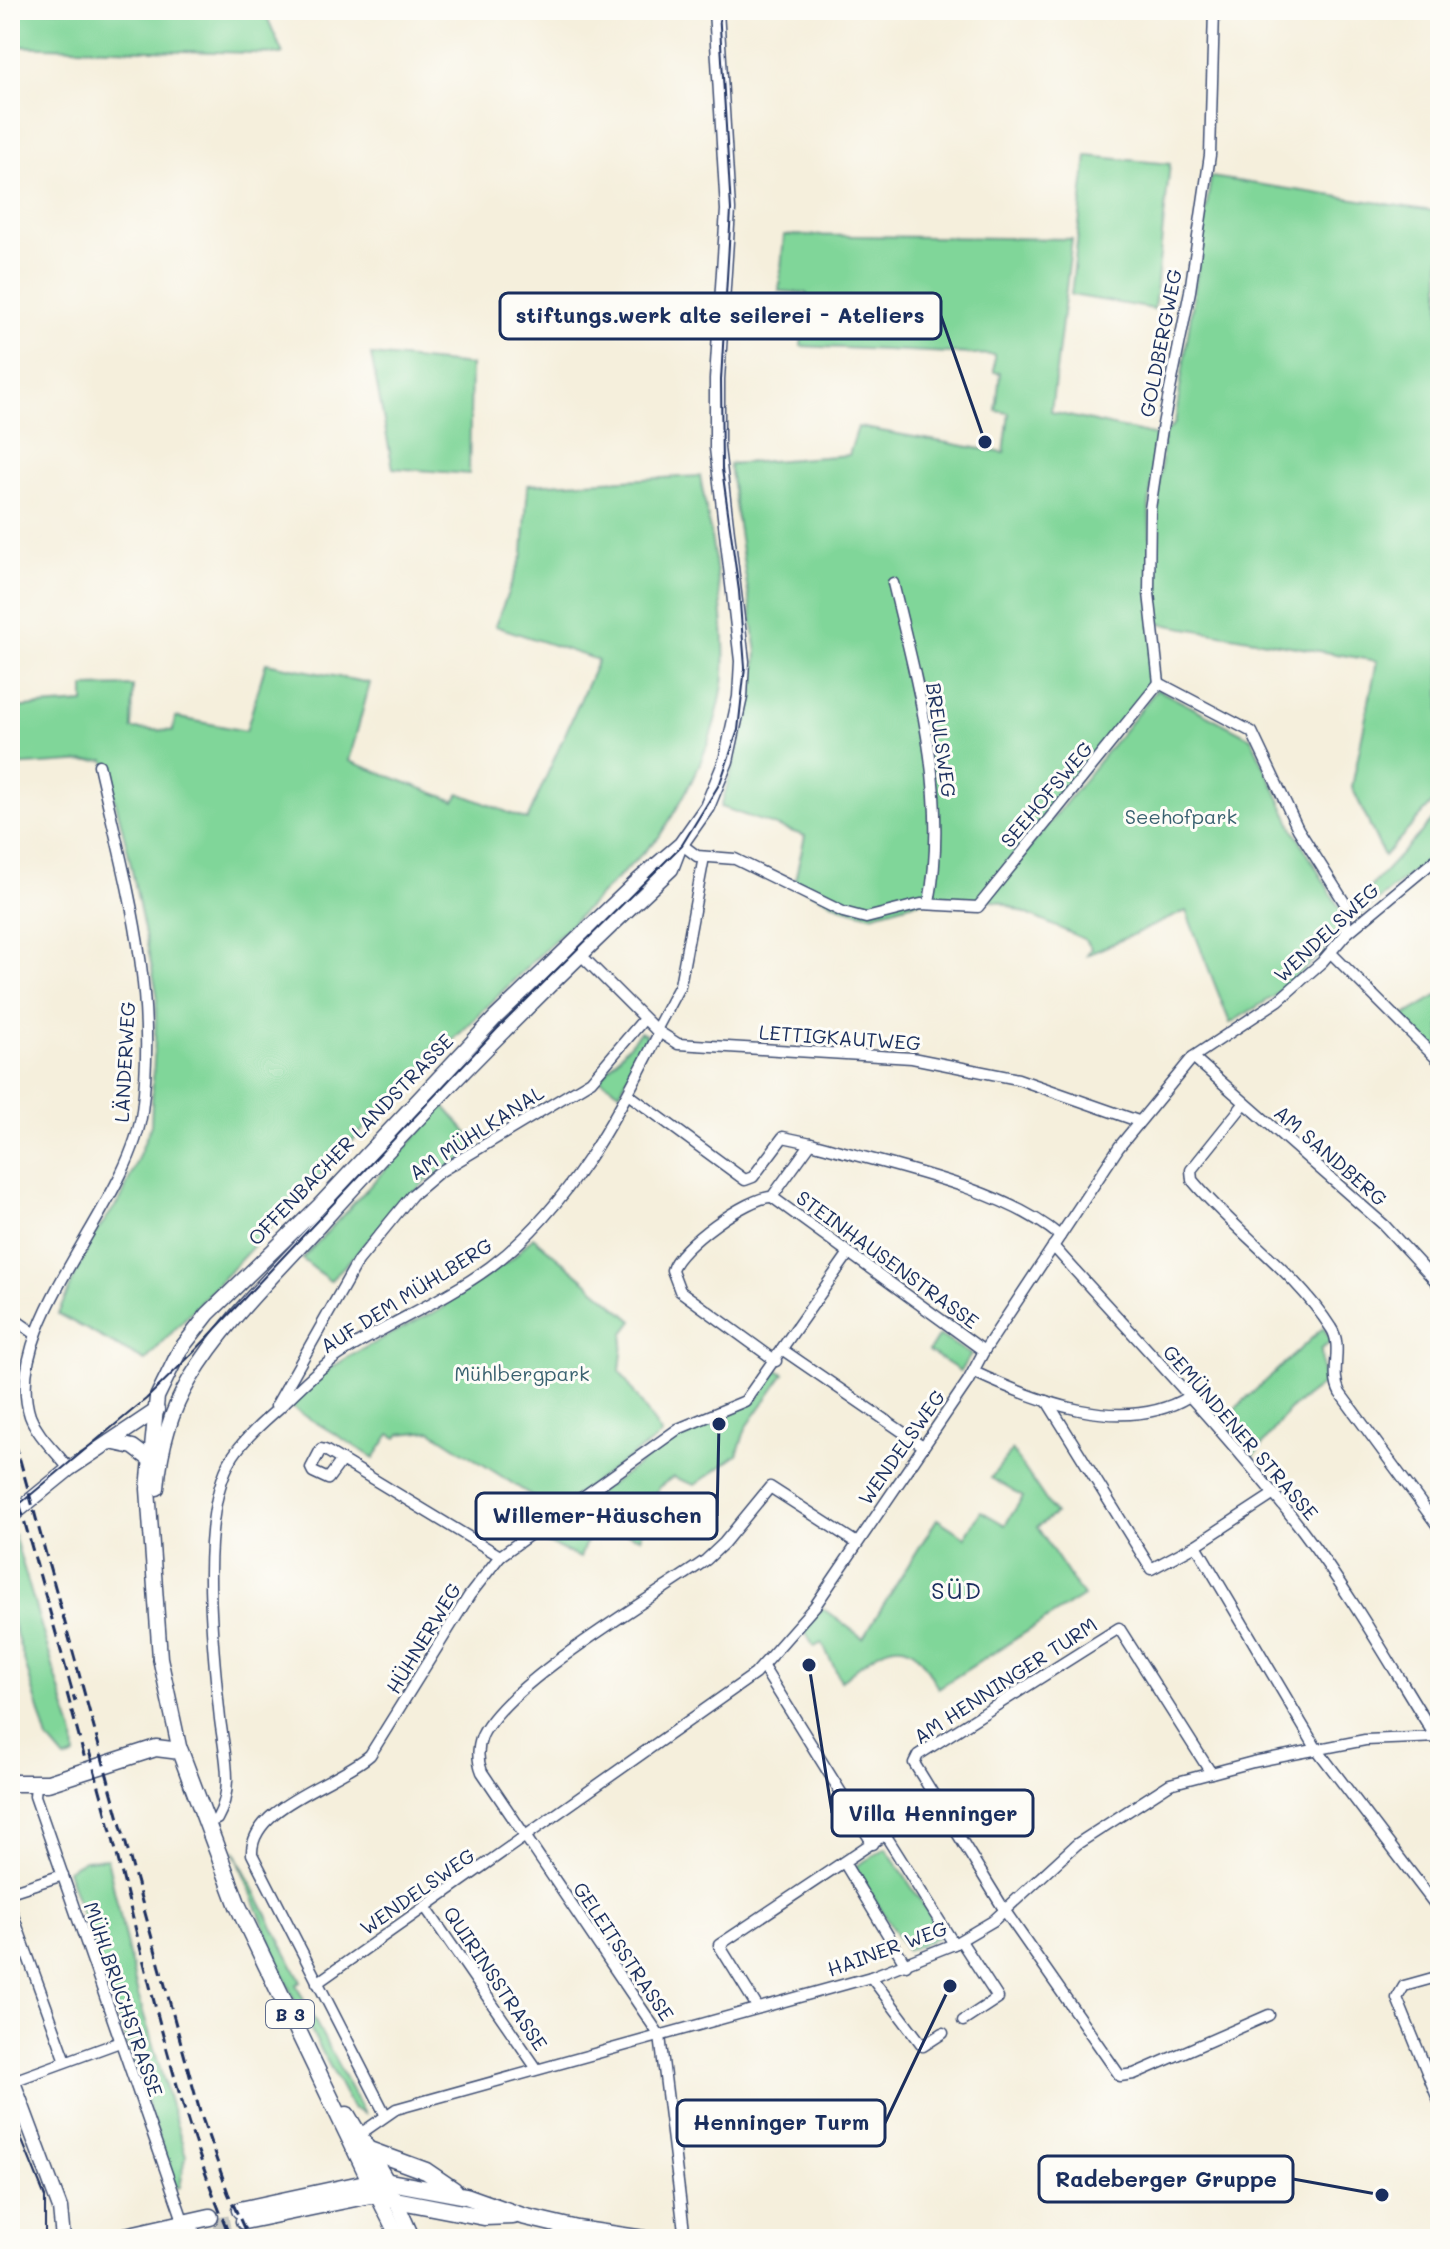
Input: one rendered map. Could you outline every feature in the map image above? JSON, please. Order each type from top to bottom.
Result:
[{"type":"main road","name":"OFFENBACHER LANDSTRASSE","points":[[395,2199],[378,2185],[319,2074],[238,1906],[180,1751],[160,1658],[149,1459],[154,1412],[162,1385],[193,1332],[681,844],[707,807],[720,778],[734,730],[742,685],[740,629],[717,448],[717,379],[728,210],[716,10]]},
{"type":"main road","name":"OFFENBACHER LANDSTRASSE","points":[[152,1515],[161,1453],[183,1392],[203,1358],[356,1184],[576,949]]},
{"type":"main road","points":[[276,1246],[286,1250],[288,1259]]},
{"type":"main road","points":[[10,1517],[69,1469],[183,1392]]},
{"type":"main road","points":[[110,1442],[133,1447],[149,1459]]},
{"type":"main road","points":[[156,1748],[173,1721]]},
{"type":"main road","points":[[10,1783],[36,1786],[156,1748],[180,1751]]},
{"type":"main road","name":"OFFENBACHER LANDSTRASSE","points":[[319,2074],[369,2150],[378,2185]]},
{"type":"main road","points":[[12,2077],[60,2208],[63,2239]]},
{"type":"main road","points":[[369,2150],[426,2171],[466,2196],[522,2216],[644,2239]]},
{"type":"main road","points":[[242,2216],[378,2185],[466,2196]]},
{"type":"main road","points":[[378,2185],[399,2239]]},
{"type":"main road","points":[[395,2199],[484,2217],[522,2216]]},
{"type":"main road","points":[[395,2199],[414,2239]]},
{"type":"main road","points":[[414,2239],[416,2221],[431,2207]]},
{"type":"main road","points":[[157,2239],[212,2222]]},
{"type":"main road","points":[[112,2239],[190,2231]]},
{"type":"street","name":"GOLDBERGWEG","points":[[1159,683],[1149,593],[1150,509],[1162,429],[1190,291],[1210,155],[1214,10]]},
{"type":"street","name":"BREULSWEG","points":[[893,583],[915,674],[932,782],[936,858],[929,903]]},
{"type":"street","points":[[1159,683],[1252,732],[1298,829],[1346,905],[1346,934]]},
{"type":"street","name":"SEEHOFSWEG","points":[[929,903],[973,908],[984,903],[1013,861],[1159,683]]},
{"type":"street","name":"LÄNDERWEG","points":[[69,1469],[37,1431],[25,1398],[24,1380],[34,1333],[81,1242],[121,1178],[142,1113],[147,1023],[145,977],[99,765]]},
{"type":"street","points":[[681,844],[704,857],[735,859],[843,912],[866,918],[929,903]]},
{"type":"street","name":"WENDELSWEG","points":[[317,1983],[679,1731],[763,1667],[809,1614],[974,1372],[984,1351],[1138,1121],[1193,1057],[1279,1000],[1331,953],[1346,934],[1440,856]]},
{"type":"street","name":"AUF DEM MÜHLBERG","points":[[205,1824],[217,1819],[225,1804],[228,1787],[210,1619],[214,1509],[233,1457],[271,1415],[332,1360],[472,1279],[511,1250],[564,1190],[628,1094],[680,985],[704,857]]},
{"type":"street","name":"LETTIGKAUTWEG","points":[[576,949],[657,1032],[678,1044],[873,1054],[944,1063],[1018,1079],[1138,1121]]},
{"type":"street","points":[[1331,953],[1440,1062]]},
{"type":"street","name":"AM MÜHLKANAL","points":[[271,1415],[358,1261],[412,1195],[438,1173],[591,1081],[644,1019]]},
{"type":"street","name":"AM SANDBERG","points":[[1193,1057],[1384,1225],[1440,1286]]},
{"type":"street","points":[[628,1094],[747,1180],[783,1137],[958,1186],[1036,1219],[1060,1236]]},
{"type":"street","points":[[1244,1104],[1191,1170],[1192,1180],[1275,1261],[1331,1327],[1336,1343],[1334,1376],[1340,1393],[1440,1529]]},
{"type":"street","points":[[776,1361],[680,1291],[672,1270],[677,1256],[688,1247],[755,1199],[772,1197],[811,1143]]},
{"type":"street","name":"STEINHAUSENSTRASSE","points":[[772,1197],[984,1351]]},
{"type":"street","name":"GEMÜNDENER STRASSE","points":[[1053,1246],[1274,1494],[1347,1593],[1438,1736]]},
{"type":"street","name":"HÜHNERWEG","points":[[385,2114],[252,1854],[253,1835],[269,1815],[352,1770],[370,1755],[458,1612],[500,1556],[678,1429],[745,1401],[849,1253]]},
{"type":"street","points":[[10,1316],[34,1333]]},
{"type":"street","points":[[783,1350],[923,1446]]},
{"type":"street","points":[[974,1372],[1047,1401],[1085,1410],[1146,1412],[1168,1407],[1188,1397]]},
{"type":"street","points":[[1047,1401],[1151,1569],[1196,1545],[1274,1494]]},
{"type":"street","points":[[342,1460],[500,1556]]},
{"type":"street","name":"GELEITSSTRASSE","points":[[685,2239],[660,2036],[478,1762],[481,1738],[503,1708],[571,1652],[706,1560],[770,1487],[857,1543]]},
{"type":"street","points":[[1196,1545],[1316,1748],[1440,1911]]},
{"type":"street","name":"AM HENNINGER TURM","points":[[1211,1773],[1119,1628],[918,1755],[915,1767],[1005,1911],[1122,2077],[1269,2015]]},
{"type":"street","points":[[763,1667],[873,1844]]},
{"type":"street","name":"HAINER WEG","points":[[360,2134],[385,2114],[906,1965],[957,1942],[1005,1911],[1055,1862],[1111,1819],[1170,1784],[1316,1748],[1390,1737],[1438,1736]]},
{"type":"street","name":"MÜHLBRUCHSTRASSE","points":[[36,1786],[35,1796],[120,2042],[190,2231]]},
{"type":"street","points":[[758,2008],[719,1945],[845,1864],[935,1801]]},
{"type":"street","points":[[886,1836],[998,1998],[963,2021]]},
{"type":"street","points":[[845,1864],[906,1965]]},
{"type":"street","points":[[10,1892],[63,1875]]},
{"type":"street","points":[[10,1907],[66,2061]]},
{"type":"street","name":"QUIRINSSTRASSE","points":[[426,1908],[537,2069]]},
{"type":"street","points":[[1440,1976],[1404,1986],[1397,1998],[1440,2104]]},
{"type":"street","points":[[871,1977],[923,2046],[943,2033]]},
{"type":"street","points":[[12,2077],[120,2042]]},
{"type":"street","points":[[434,2239],[442,2239]]},
{"type":"green space","points":[[10,10],[264,10],[283,54],[10,46]]},
{"type":"green space","points":[[1087,156],[1170,164],[1154,309],[1071,295]]},
{"type":"green space","points":[[1211,177],[1440,212],[1440,795],[1384,856],[1352,787],[1377,661],[1156,623],[1154,542],[1164,434],[1175,423]]},
{"type":"green space","points":[[784,235],[1072,239],[1051,412],[1157,436],[1149,507],[1156,684],[977,903],[925,900],[871,915],[844,908],[794,884],[805,836],[721,807],[753,696],[757,653],[729,464],[849,455],[858,427],[1004,453],[1009,413],[996,411],[1000,373],[994,372],[994,355],[801,346],[807,293],[779,291]]},
{"type":"green space","points":[[371,355],[471,365],[469,474],[393,468]]},
{"type":"green space","points":[[700,476],[721,610],[723,684],[714,725],[700,764],[659,837],[376,1116],[145,1361],[58,1314],[92,1238],[122,1197],[151,1125],[157,993],[128,851],[105,760],[10,766],[10,708],[84,703],[84,687],[133,686],[132,729],[173,731],[175,717],[246,731],[266,663],[370,683],[349,761],[455,801],[459,793],[527,820],[598,660],[495,626],[523,554],[528,485]]},
{"type":"green space","name":"Seehofpark","points":[[1157,689],[1251,738],[1295,832],[1342,912],[1340,931],[1324,952],[1273,997],[1230,1023],[1186,911],[1087,955],[1091,948],[1084,939],[1000,902],[988,900]]},
{"type":"green space","points":[[1440,812],[1440,850],[1352,921],[1349,910]]},
{"type":"green space","points":[[1440,994],[1440,1055],[1402,1017]]},
{"type":"green space","points":[[640,1032],[646,1035],[647,1040],[620,1092],[600,1079]]},
{"type":"green space","points":[[444,1106],[480,1147],[424,1183],[330,1281],[302,1259]]},
{"type":"green space","name":"Mühlbergpark","points":[[533,1237],[633,1321],[624,1333],[620,1371],[662,1435],[554,1510],[431,1431],[400,1434],[397,1438],[390,1434],[374,1458],[289,1406],[314,1380],[367,1347],[442,1308],[513,1258]]},
{"type":"green space","points":[[1324,1327],[1330,1342],[1321,1350],[1323,1384],[1289,1410],[1253,1457],[1223,1420]]},
{"type":"green space","points":[[939,1335],[971,1355],[960,1371],[929,1351]]},
{"type":"green space","points":[[778,1370],[784,1374],[746,1428],[737,1455],[695,1485],[673,1477],[659,1487],[640,1538],[603,1526],[588,1536],[580,1558],[535,1537],[672,1441],[756,1401]]},
{"type":"green space","points":[[1012,1450],[1055,1514],[1037,1527],[1083,1596],[938,1688],[918,1656],[909,1649],[899,1647],[878,1653],[841,1681],[822,1643],[814,1647],[804,1630],[822,1608],[863,1638],[937,1519],[965,1537],[981,1511],[1005,1525],[1023,1497],[991,1478]]},
{"type":"green space","points":[[14,1535],[74,1737],[75,1756],[65,1760],[48,1740],[10,1613],[10,1538]]},
{"type":"green space","points":[[886,1848],[943,1935],[906,1951],[855,1867]]},
{"type":"green space","points":[[234,1850],[301,1982],[296,1984],[297,1987],[364,2114],[352,2108],[291,1993]]},
{"type":"green space","points":[[107,1858],[138,1995],[186,2156],[180,2187],[176,2188],[67,1870],[85,1860]]},
{"type":"tunnel","points":[[214,2226],[244,2221]]},
{"type":"tram line","points":[[10,1512],[146,1399],[192,1354],[497,1029],[682,845],[720,783],[738,730],[745,667],[739,591],[722,469],[721,380],[731,210],[719,10]]},
{"type":"tram line","points":[[10,2111],[45,2197],[45,2239]]},
{"type":"railway","points":[[10,1424],[200,2112],[228,2193],[249,2239]]},
{"type":"railway","points":[[10,1470],[75,1701]]},
{"type":"railway","points":[[67,1693],[86,1763]]},
{"type":"railway","points":[[89,1751],[169,2059],[208,2180],[231,2239]]},
{"type":"place","name":"stiftungs.werk alte seilerei - Ateliers","points":[[985,442]]},
{"type":"place","name":"Willemer-Häuschen","points":[[719,1424]]},
{"type":"place","name":"Villa Henninger","points":[[809,1665]]},
{"type":"place","name":"Henninger Turm","points":[[950,1986]]},
{"type":"place","name":"Radeberger Gruppe","points":[[1382,2195]]},
{"type":"district","name":"SÜD","points":[[957,1589]]}]
